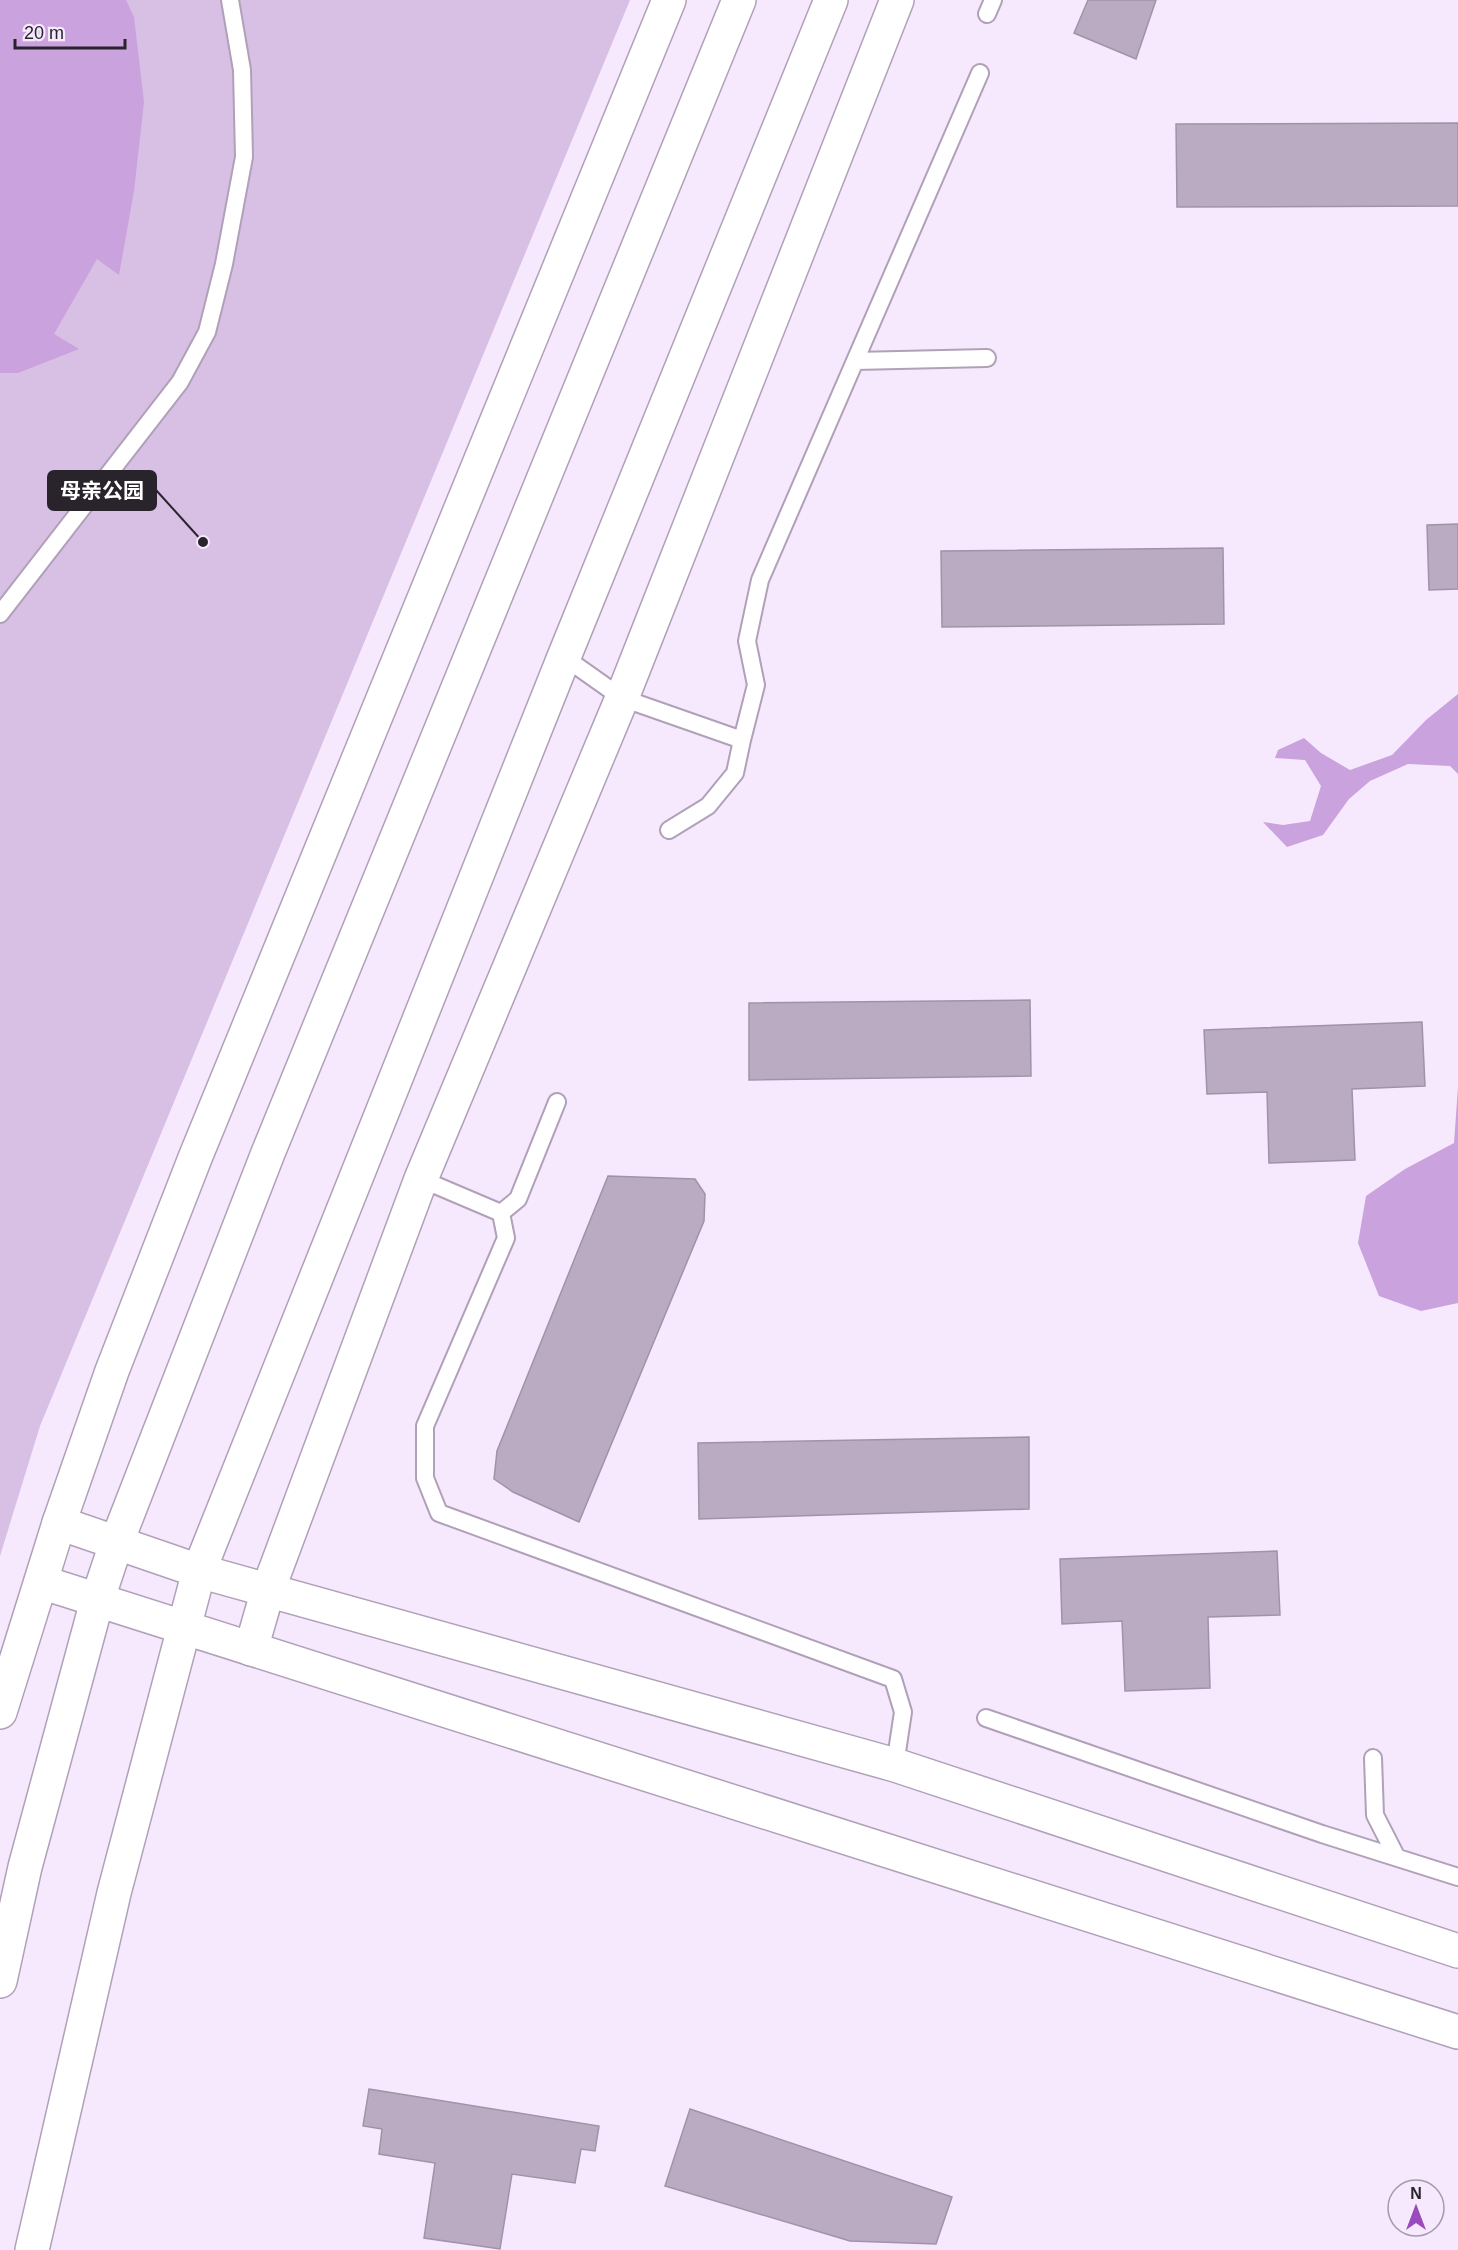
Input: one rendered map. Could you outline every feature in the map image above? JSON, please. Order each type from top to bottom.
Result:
[{"type":"street","points":[[0,1712],[59,1523],[112,1371],[195,1158],[669,0]]},
{"type":"street","points":[[0,1981],[25,1867],[97,1601],[116,1544],[268,1153],[739,0]]},
{"type":"street","points":[[32,2250],[114,1893],[199,1571],[564,657],[831,0]]},
{"type":"street","points":[[250,1649],[268,1590],[421,1179],[622,698],[897,0]]},
{"type":"street","points":[[59,1523],[199,1571],[895,1765],[1458,1951]]},
{"type":"street","points":[[40,1582],[1458,2032]]},
{"type":"lane","points":[[0,614],[180,382],[207,332],[225,264],[244,158],[242,70],[230,0]]},
{"type":"lane","points":[[669,830],[708,807],[735,773],[756,685],[747,641],[760,580],[980,72]]},
{"type":"lane","points":[[855,361],[987,358]]},
{"type":"lane","points":[[564,657],[622,698],[742,741]]},
{"type":"lane","points":[[501,1214],[518,1199],[557,1102]]},
{"type":"lane","points":[[421,1179],[501,1214]]},
{"type":"lane","points":[[501,1214],[506,1238],[425,1426],[425,1478],[439,1513],[893,1678],[903,1712],[895,1765]]},
{"type":"lane","points":[[986,1718],[1311,1831],[1458,1877]]},
{"type":"lane","points":[[1373,1758],[1375,1815],[1396,1856]]},
{"type":"shaded area","points":[[0,0],[630,0],[40,1426],[0,1556]]},
{"type":"shaded area","points":[[0,0],[126,0],[134,17],[144,102],[134,191],[119,275],[97,259],[54,334],[79,349],[18,373],[0,373]]},
{"type":"shaded area","points":[[1458,694],[1458,774],[1450,766],[1408,764],[1370,781],[1349,799],[1323,835],[1287,847],[1263,822],[1283,825],[1310,821],[1321,786],[1305,760],[1275,758],[1278,750],[1304,738],[1321,753],[1350,770],[1392,755],[1426,720]]},
{"type":"shaded area","points":[[1458,1087],[1458,1303],[1421,1311],[1379,1296],[1358,1243],[1366,1196],[1405,1169],[1454,1143]]},
{"type":"building","points":[[1088,0],[1156,0],[1136,59],[1074,33]]},
{"type":"building","points":[[1458,123],[1458,206],[1177,207],[1176,124]]},
{"type":"building","points":[[1458,524],[1458,589],[1429,590],[1427,525]]},
{"type":"building","points":[[1223,548],[1224,624],[942,627],[941,551]]},
{"type":"building","points":[[1030,1000],[1031,1076],[749,1080],[749,1003]]},
{"type":"building","points":[[1422,1022],[1425,1086],[1352,1089],[1355,1160],[1269,1163],[1267,1092],[1207,1094],[1204,1030]]},
{"type":"building","points":[[608,1176],[695,1179],[705,1194],[704,1221],[579,1522],[513,1492],[494,1479],[497,1451]]},
{"type":"building","points":[[1029,1437],[1029,1509],[699,1519],[698,1443]]},
{"type":"building","points":[[1277,1551],[1280,1615],[1208,1617],[1210,1688],[1125,1691],[1122,1621],[1062,1624],[1060,1559]]},
{"type":"building","points":[[369,2089],[599,2126],[595,2151],[581,2149],[575,2183],[512,2174],[500,2249],[424,2238],[435,2163],[379,2154],[382,2129],[363,2126]]},
{"type":"building","points":[[690,2109],[952,2197],[936,2244],[850,2241],[665,2186]]},
{"type":"place","name":"母亲公园","points":[[203,542]]}]
